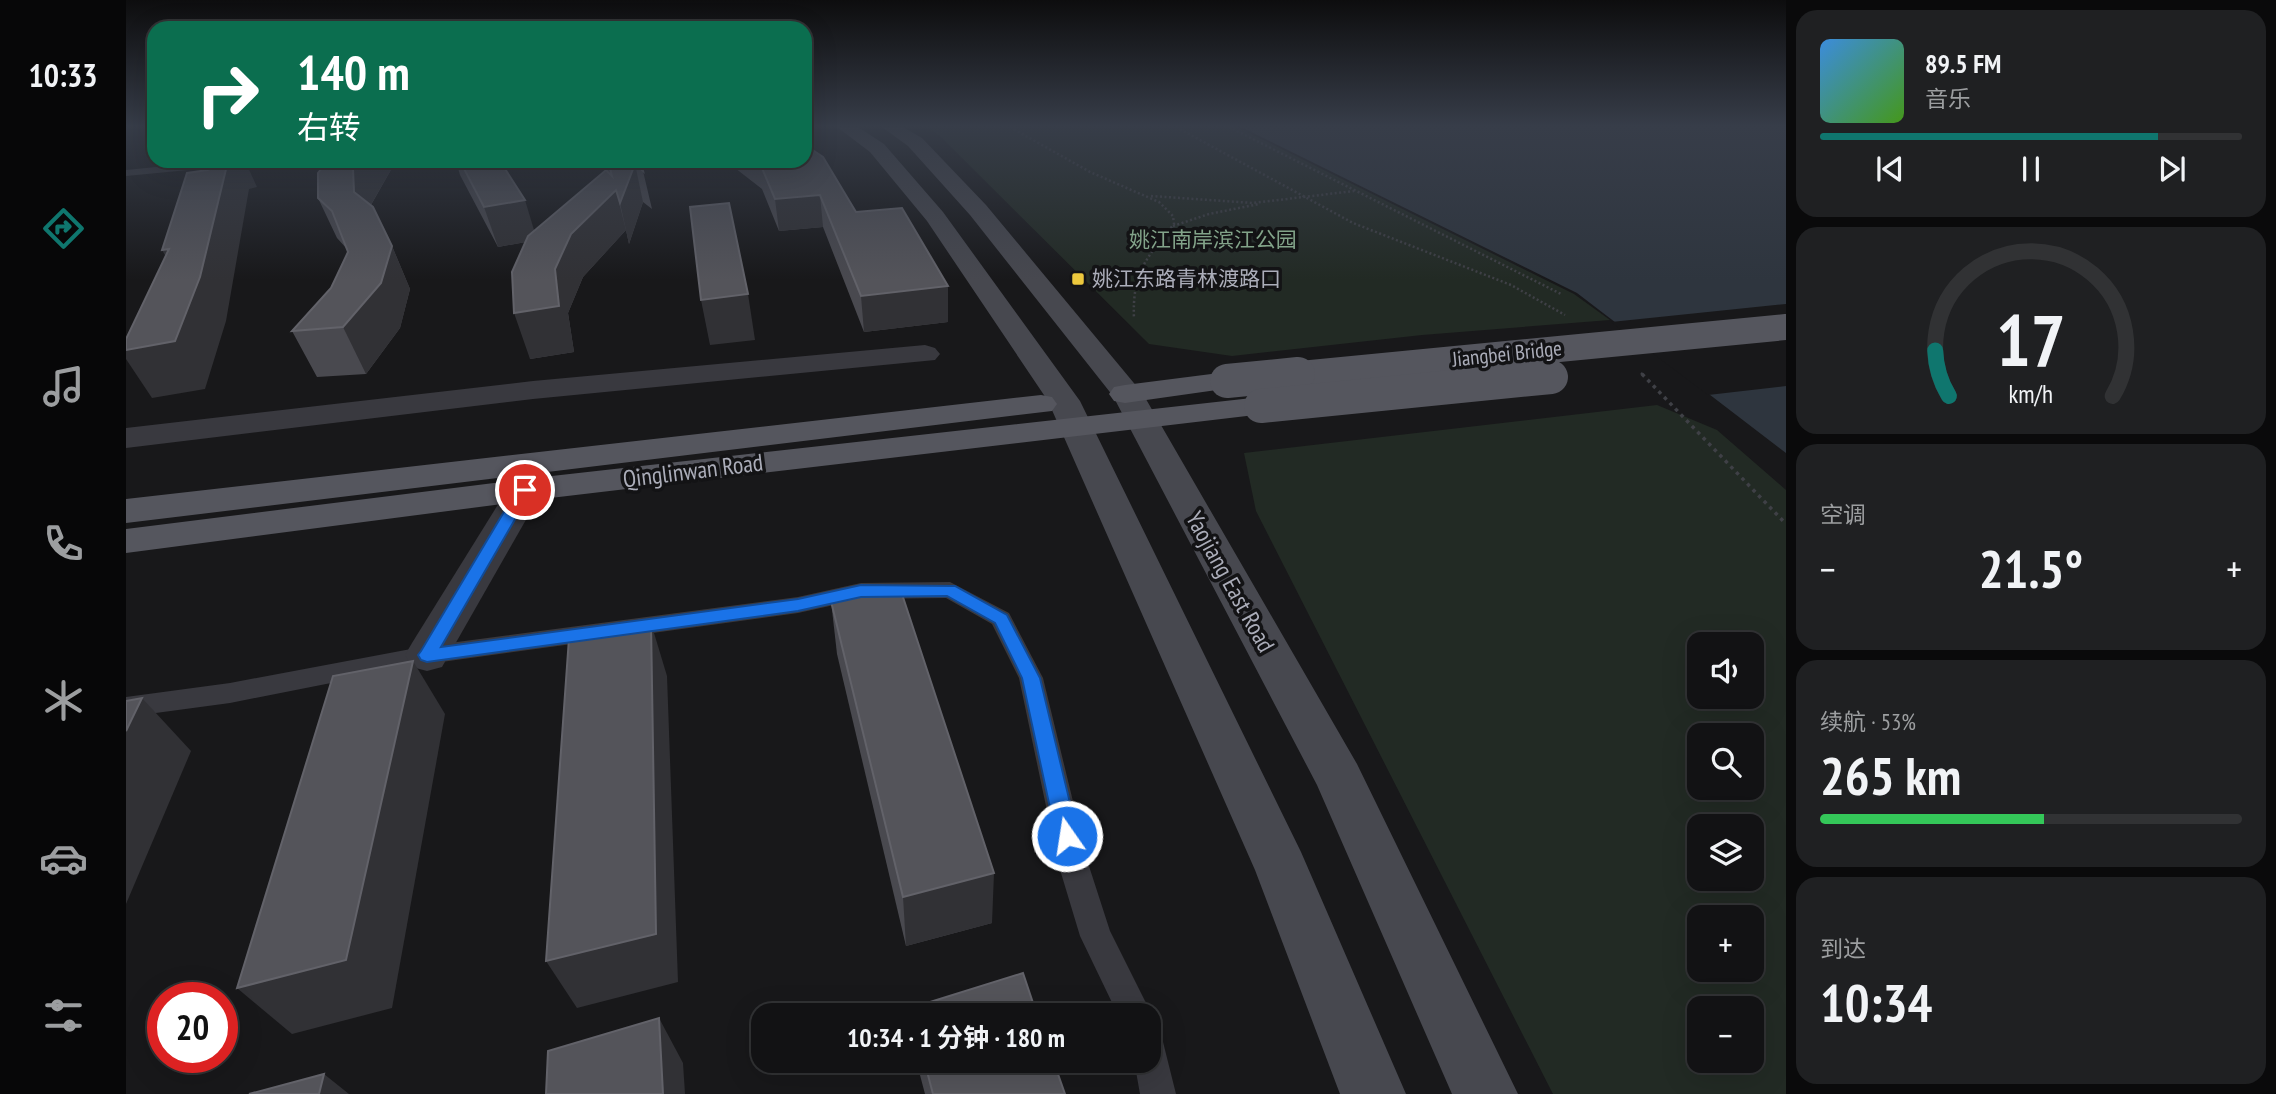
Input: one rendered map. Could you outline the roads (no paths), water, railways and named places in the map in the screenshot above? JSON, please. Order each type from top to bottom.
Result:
[{"type":"main road","points":[[902,178],[935,217],[1071,414],[1282,870],[1373,1094]]},
{"type":"main road","name":"Yaojiang East Road","points":[[948,178],[978,210],[1133,406],[1339,779],[1485,1094]]},
{"type":"main road","name":"Jiangbei Bridge","points":[[1227,382],[1786,327]]},
{"type":"main road","name":"Jiangbei Bridge","points":[[1261,406],[1786,353]]},
{"type":"main road","name":"Qinglinwan Road","points":[[126,541],[525,490],[1133,406],[1227,382]]},
{"type":"main road","name":"Qinglinwan Road","points":[[1133,406],[1261,406]]},
{"type":"main road","name":"Qinglinwan Road","points":[[126,512],[1071,414]]},
{"type":"street","points":[[126,438],[533,390],[925,354]]},
{"type":"street","points":[[427,655],[525,490]]},
{"type":"lane","points":[[126,707],[230,693],[427,655],[798,605],[861,591],[950,590],[1001,619],[1031,678],[1073,863],[1096,936],[1129,1003]]},
{"type":"lane","points":[[1154,1073],[1158,1094]]},
{"type":"place","name":"姚江东路青林渡路口","points":[[1078,279]]},
{"type":"park label","name":"姚江南岸滨江公园","points":[[1213,240]]}]
